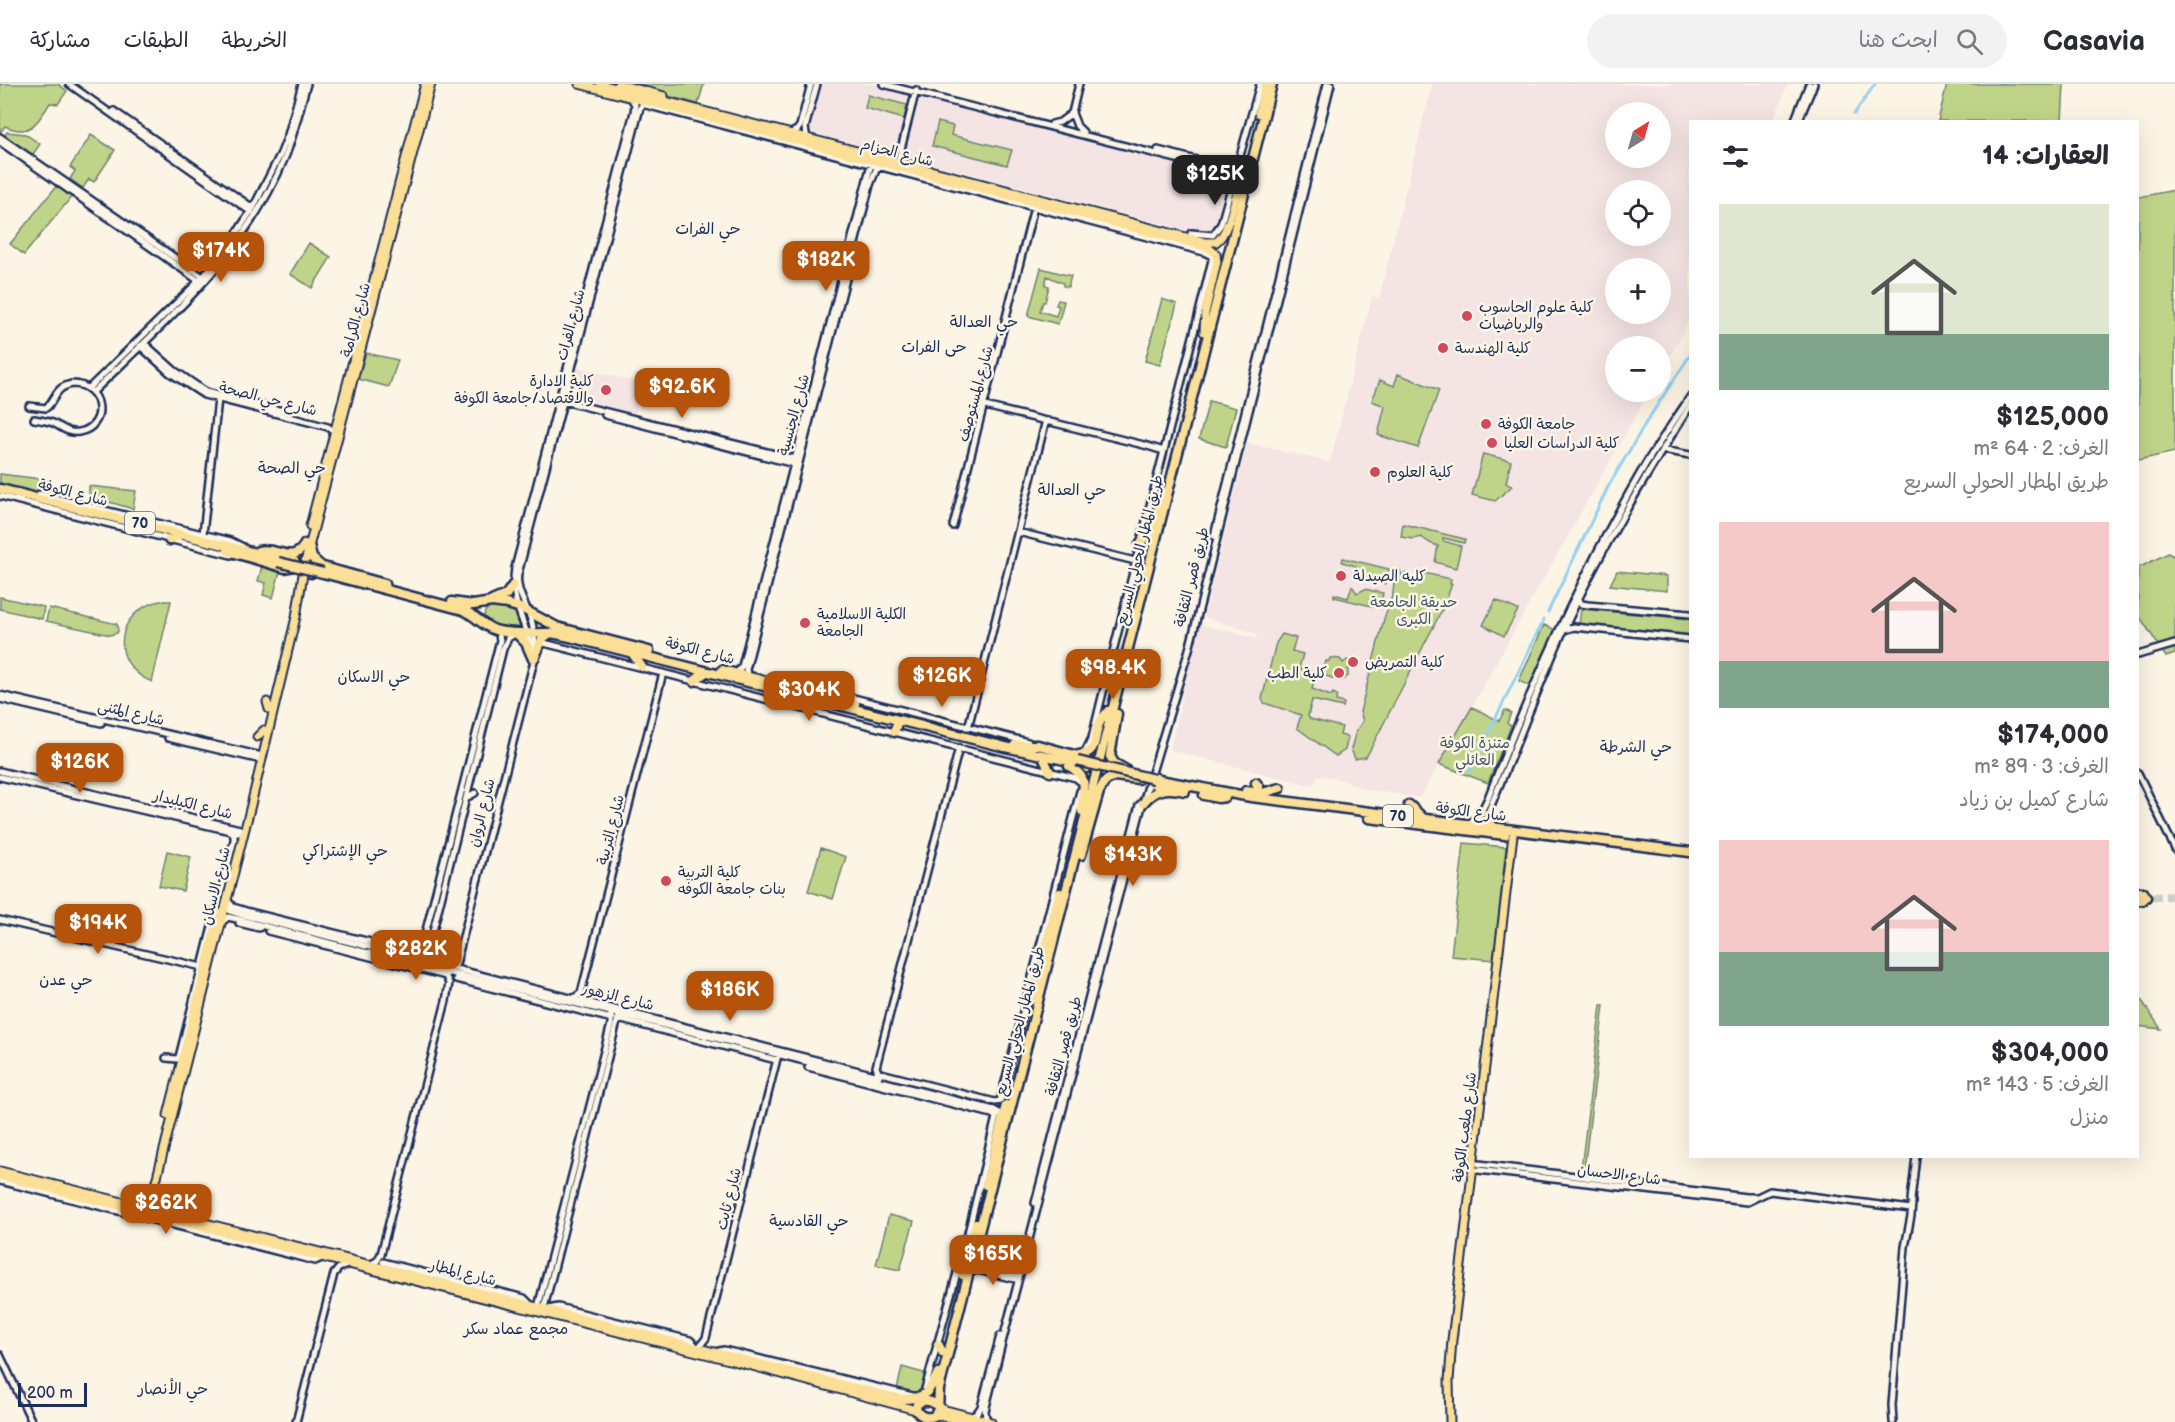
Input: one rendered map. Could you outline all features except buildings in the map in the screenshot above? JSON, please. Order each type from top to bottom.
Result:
[{"type":"highway","name":"طريق المطار الحولي السريع","points":[[974,1244],[1155,522],[1169,448],[1204,332],[1237,172],[1266,84]]},
{"type":"highway","name":"طريق المطار الحولي السريع","points":[[1055,926],[1068,886],[1124,666],[1169,448],[1272,84]]},
{"type":"highway","name":"شارع الكوفة","points":[[6,492],[278,560],[325,574]]},
{"type":"highway","name":"شارع الكوفة","points":[[121,521],[173,539],[225,547]]},
{"type":"highway","points":[[1140,544],[1155,522]]},
{"type":"highway","points":[[242,552],[269,550],[293,555],[307,545],[312,558],[325,574]]},
{"type":"highway","points":[[225,547],[285,568],[291,568],[295,564],[292,559],[258,551]]},
{"type":"highway","points":[[304,571],[310,570],[313,566],[325,574]]},
{"type":"highway","name":"70","points":[[325,574],[464,604],[519,604],[529,613]]},
{"type":"highway","points":[[482,622],[480,612],[488,603],[501,598],[513,585]]},
{"type":"highway","name":"70","points":[[390,589],[408,600],[463,610],[498,630],[534,637]]},
{"type":"highway","name":"شارع الكوفة","points":[[529,613],[557,627],[736,674],[747,674],[898,721],[1075,760]]},
{"type":"highway","name":"شارع الكوفة","points":[[534,637],[543,637],[550,633],[706,672],[747,674],[966,729],[1013,747]]},
{"type":"highway","points":[[516,634],[526,643],[534,661]]},
{"type":"highway","points":[[534,637],[534,661]]},
{"type":"highway","points":[[632,653],[642,668]]},
{"type":"highway","points":[[1124,666],[1124,686],[1110,756],[1120,768],[1223,794]]},
{"type":"highway","points":[[694,681],[706,672]]},
{"type":"highway","points":[[1013,747],[1044,759],[1075,760],[1092,749],[1100,722],[1108,711]]},
{"type":"highway","points":[[894,732],[898,721]]},
{"type":"highway","points":[[1013,747],[1038,745],[1075,760],[1084,779],[1082,811]]},
{"type":"highway","points":[[1044,759],[1050,772]]},
{"type":"highway","name":"70","points":[[1075,760],[1151,777]]},
{"type":"highway","name":"70","points":[[1075,760],[1151,777]]},
{"type":"highway","points":[[1068,886],[1088,834],[1099,792],[1105,781],[1115,776],[1151,777]]},
{"type":"highway","points":[[1151,777],[1154,784],[1167,789],[1218,798],[1223,794],[1239,790],[1255,792],[1259,787],[1256,783]]},
{"type":"highway","name":"شارع الكوفة","points":[[1151,777],[1177,785],[1223,794],[1383,820]]},
{"type":"highway","points":[[1251,797],[1280,788]]},
{"type":"highway","points":[[1143,803],[1153,793],[1167,789]]},
{"type":"highway","name":"شارع الكوفة","points":[[1223,794],[1399,823],[1688,854]]},
{"type":"highway","points":[[1408,805],[1425,820]]},
{"type":"highway","points":[[1487,809],[1488,822],[1493,827]]},
{"type":"highway","name":"شارع الكوفة","points":[[1399,823],[1425,820],[1465,830],[1482,825],[1510,834],[1668,852]]},
{"type":"highway","points":[[2139,892],[2143,892],[2146,897],[2139,900]]},
{"type":"highway","name":"طريق المطار الحولي السريع","points":[[933,1414],[973,1264],[986,1170],[1009,1097],[1052,938]]},
{"type":"highway","name":"طريق المطار الحولي السريع","points":[[914,1422],[918,1406],[933,1389],[973,1264]]},
{"type":"highway","points":[[938,1344],[943,1353]]},
{"type":"highway","points":[[901,1400],[916,1399],[926,1394],[938,1373]]},
{"type":"highway","points":[[933,1402],[933,1414],[918,1406],[933,1402]]},
{"type":"main road","name":"شارع الكرامة","points":[[303,561],[389,234],[425,84]]},
{"type":"main road","name":"شارع الكرامة","points":[[401,187],[431,84]]},
{"type":"main road","name":"شارع الحزام","points":[[579,84],[601,87],[649,102]]},
{"type":"main road","points":[[618,84],[717,110],[723,115]]},
{"type":"main road","name":"شارع الحزام","points":[[601,87],[630,98],[723,115],[852,158],[1031,193],[1059,206]]},
{"type":"main road","name":"شارع الحزام","points":[[662,103],[699,118],[767,136],[807,138],[898,161],[930,173]]},
{"type":"main road","name":"شارع الحزام","points":[[940,175],[981,189],[1189,235],[1205,242],[1216,242],[1225,231],[1238,184],[1237,172]]},
{"type":"main road","points":[[981,189],[993,196]]},
{"type":"main road","name":"شارع الحزام","points":[[1069,209],[1093,220],[1159,238],[1209,248],[1216,254],[1217,262],[1205,314],[1204,332]]},
{"type":"main road","name":"شارع الكرامة","points":[[319,500],[334,431],[358,352]]},
{"type":"main road","name":"شارع الاسكان","points":[[205,978],[212,967],[219,936],[226,900],[229,865],[252,805],[281,688],[294,617],[302,596],[303,561]]},
{"type":"main road","name":"شارع الاسكان","points":[[294,617],[295,578],[304,571]]},
{"type":"main road","name":"شارع الاسكان","points":[[152,1202],[153,1178],[164,1121],[190,1018],[205,978],[209,945],[243,830],[268,705],[283,646],[292,626]]},
{"type":"main road","points":[[257,737],[264,730]]},
{"type":"main road","name":"شارع ملعب الكوفة","points":[[1463,1263],[1478,1167],[1505,918],[1510,834]]},
{"type":"main road","name":"شارع الاسكان","points":[[134,1204],[146,1199],[167,1142],[202,1005],[202,987]]},
{"type":"main road","name":"شارع ملعب الكوفة","points":[[1452,1422],[1454,1358],[1463,1263],[1487,1080]]},
{"type":"main road","name":"شارع المطار","points":[[0,1171],[86,1195],[123,1210],[289,1247],[389,1266],[540,1307],[668,1348],[741,1361],[918,1406]]},
{"type":"main road","name":"شارع المطار","points":[[0,1176],[61,1194],[76,1192]]},
{"type":"main road","name":"شارع المطار","points":[[86,1195],[134,1204],[280,1245]]},
{"type":"main road","points":[[152,1202],[162,1212]]},
{"type":"main road","name":"شارع المطار","points":[[289,1247],[510,1308],[579,1320]]},
{"type":"main road","name":"شارع المطار","points":[[588,1323],[698,1347],[713,1355]]},
{"type":"main road","name":"شارع المطار","points":[[741,1361],[918,1406]]},
{"type":"main road","points":[[933,1414],[991,1422]]},
{"type":"street","points":[[69,84],[108,109]]},
{"type":"street","points":[[75,84],[252,210]]},
{"type":"street","points":[[301,98],[302,84]]},
{"type":"street","points":[[128,354],[142,344],[216,266],[254,216],[285,157],[298,106],[307,84]]},
{"type":"street","points":[[807,138],[804,131],[804,119],[811,84]]},
{"type":"street","points":[[787,138],[797,130],[804,119],[816,84]]},
{"type":"street","points":[[883,84],[916,90]]},
{"type":"street","points":[[897,84],[1135,146]]},
{"type":"street","points":[[1079,84],[1072,113],[1077,126],[1083,132]]},
{"type":"street","points":[[1189,235],[1210,236],[1218,231],[1237,172],[1258,84]]},
{"type":"street","name":"طريق قصر الثقافة","points":[[991,1422],[985,1416],[985,1409],[1050,1153],[1068,1095],[1135,826],[1173,703],[1329,84]]},
{"type":"street","points":[[1797,120],[1811,84]]},
{"type":"street","points":[[898,161],[916,90]]},
{"type":"street","points":[[630,98],[635,104],[636,112]]},
{"type":"street","points":[[636,112],[649,102],[699,118]]},
{"type":"street","name":"شارع الفرات","points":[[603,241],[605,213],[627,130],[636,112]]},
{"type":"street","name":"شارع الفرات","points":[[538,492],[563,403],[636,112]]},
{"type":"street","points":[[1052,124],[1072,113]]},
{"type":"street","points":[[1015,116],[1237,172]]},
{"type":"street","points":[[0,137],[201,279]]},
{"type":"street","points":[[0,142],[29,159]]},
{"type":"street","points":[[874,163],[1036,208],[1093,220]]},
{"type":"street","name":"شارع الجنسية","points":[[753,636],[874,163]]},
{"type":"street","points":[[223,257],[268,187]]},
{"type":"street","name":"شارع المستوصف","points":[[952,526],[1036,208]]},
{"type":"street","points":[[1075,760],[1088,747],[1092,738],[1135,561],[1169,448],[1212,260],[1209,254],[1159,238]]},
{"type":"street","name":"شارع الفرات","points":[[519,604],[517,579],[567,360],[590,272],[601,250]]},
{"type":"street","points":[[91,390],[216,266]]},
{"type":"street","name":"شارع المستوصف","points":[[978,429],[1003,333]]},
{"type":"street","name":"شارع حي الصحة","points":[[142,344],[191,388],[216,399],[331,424],[337,422]]},
{"type":"street","name":"شارع حي الصحة","points":[[169,369],[206,392],[328,427],[334,431]]},
{"type":"street","points":[[29,406],[49,406],[56,392],[66,385],[78,384],[91,390],[97,398],[99,411],[94,423],[84,431],[71,432],[50,422],[34,419]]},
{"type":"street","points":[[202,534],[216,399]]},
{"type":"street","points":[[1482,825],[1576,593],[1689,399]]},
{"type":"street","points":[[563,403],[795,461]]},
{"type":"street","points":[[986,404],[1169,448]]},
{"type":"street","points":[[1532,700],[1573,610],[1637,486],[1689,408]]},
{"type":"street","points":[[1005,409],[1044,422],[1072,426]]},
{"type":"street","points":[[966,729],[1044,422]]},
{"type":"street","name":"شارع الجنسية","points":[[747,674],[753,636],[795,461],[802,443]]},
{"type":"street","points":[[1663,450],[1689,454]]},
{"type":"street","name":"شارع الفرات","points":[[519,604],[513,585],[536,500]]},
{"type":"street","points":[[1004,577],[1021,512]]},
{"type":"street","points":[[121,521],[202,534],[234,542],[242,552]]},
{"type":"street","points":[[1017,532],[1135,561]]},
{"type":"street","points":[[173,539],[242,552]]},
{"type":"street","points":[[1579,599],[1581,604],[1588,605],[1689,614]]},
{"type":"street","points":[[519,604],[534,637],[642,668],[1079,780],[1081,785],[1078,802],[1002,1097],[997,1102],[976,1099],[915,1083]]},
{"type":"street","points":[[1573,610],[1579,606],[1588,605]]},
{"type":"street","points":[[529,613],[534,637]]},
{"type":"street","points":[[1568,621],[1574,627]]},
{"type":"street","points":[[1564,630],[1574,627],[1689,639]]},
{"type":"street","points":[[466,800],[500,640],[498,630]]},
{"type":"street","points":[[227,886],[232,907],[417,956],[428,936],[504,645],[509,637],[516,634]]},
{"type":"street","name":"شارع الروان","points":[[456,964],[534,661],[534,637]]},
{"type":"street","points":[[2139,655],[2175,644]]},
{"type":"street","name":"شارع التربية","points":[[580,997],[663,673]]},
{"type":"street","points":[[838,694],[966,729],[1038,745]]},
{"type":"street","name":"شارع المثنى","points":[[0,697],[257,757]]},
{"type":"street","name":"طريق قصر الثقافة","points":[[970,1420],[981,1407],[1062,1109],[1135,826],[1173,703]]},
{"type":"street","points":[[785,1050],[875,1072],[959,748]]},
{"type":"street","name":"شارع الكيليدار","points":[[0,771],[94,796]]},
{"type":"street","points":[[2139,775],[2175,849]]},
{"type":"street","name":"شارع الكيليدار","points":[[0,777],[243,830]]},
{"type":"street","points":[[460,812],[466,800],[475,791],[470,780]]},
{"type":"street","points":[[64,792],[81,795],[83,794],[81,791]]},
{"type":"street","points":[[1465,830],[1487,809]]},
{"type":"street","points":[[229,865],[234,838],[231,829]]},
{"type":"street","name":"شارع الزهور","points":[[226,900],[230,911],[366,949],[429,959],[611,1012],[616,1017]]},
{"type":"street","name":"شارع الزهور","points":[[221,923],[230,917],[322,943],[354,946]]},
{"type":"street","points":[[254,923],[254,919],[262,919]]},
{"type":"street","points":[[0,920],[202,967]]},
{"type":"street","points":[[219,936],[224,923],[228,920],[285,933]]},
{"type":"street","points":[[428,936],[429,959],[456,964],[470,972],[580,997]]},
{"type":"street","points":[[322,943],[390,963],[398,963],[446,976]]},
{"type":"street","points":[[166,1058],[177,1059],[179,1057],[209,945]]},
{"type":"street","name":"شارع الزهور","points":[[366,949],[382,959],[398,963],[470,972],[497,986],[531,989]]},
{"type":"street","points":[[202,1005],[212,967]]},
{"type":"street","points":[[371,1264],[377,1261],[381,1254],[446,1001],[449,985],[446,976],[437,969]]},
{"type":"street","points":[[446,1001],[456,979],[470,972]]},
{"type":"street","points":[[456,979],[497,986],[616,1017],[645,1019],[739,1038]]},
{"type":"street","name":"شارع الزهور","points":[[539,991],[580,997],[645,1019],[739,1038],[785,1050],[824,1064],[962,1099],[996,1111],[1002,1121]]},
{"type":"street","points":[[616,1017],[540,1307],[558,1307],[682,1338],[693,1341],[698,1347]]},
{"type":"street","points":[[645,1019],[731,1046],[992,1114],[996,1120],[986,1170],[926,1388],[916,1396],[724,1350],[713,1355],[705,1345],[706,1338]]},
{"type":"street","name":"شارع الزهور","points":[[689,1029],[731,1046]]},
{"type":"street","name":"شارع الزهور","points":[[779,1058],[824,1064]]},
{"type":"street","name":"شارع ثابت","points":[[698,1347],[706,1338],[779,1058]]},
{"type":"street","name":"شارع الزهور","points":[[836,1067],[875,1072],[915,1083],[951,1097]]},
{"type":"street","name":"شارع الزهور","points":[[962,1099],[976,1099],[997,1106],[1009,1097]]},
{"type":"street","points":[[389,1266],[420,1106]]},
{"type":"street","points":[[152,1202],[167,1142]]},
{"type":"street","points":[[1893,1422],[1892,1405],[1905,1247],[1917,1158]]},
{"type":"street","name":"شارع الاحسان","points":[[1478,1167],[1552,1176],[1605,1178],[1659,1189],[1747,1202],[1770,1191],[1911,1209]]},
{"type":"street","name":"شارع الاحسان","points":[[1552,1176],[1585,1186],[1712,1191],[1756,1197]]},
{"type":"street","points":[[0,1181],[61,1194],[315,1261],[323,1258],[333,1266],[334,1274],[296,1422]]},
{"type":"street","points":[[973,1264],[1016,1277]]},
{"type":"street","points":[[334,1274],[339,1268],[348,1265]]},
{"type":"street","points":[[0,1355],[32,1422]]},
{"type":"shaded area","points":[[822,84],[882,84],[1233,175],[1217,227],[1212,232],[1190,235],[1188,231],[1166,225],[809,132]]},
{"type":"shaded area","name":"جامعة الكوفة","points":[[1432,84],[1788,84],[1773,120],[1689,120],[1689,321],[1671,354],[1671,336],[1605,336],[1605,402],[1643,402],[1420,798],[1363,789],[1346,781],[1318,775],[1315,783],[1309,785],[1170,750],[1199,624],[1263,640],[1256,637],[1254,633],[1204,617],[1247,443],[1330,462],[1372,296],[1379,298]]},
{"type":"shaded area","name":"كلية الادارة والاقتصاد/جامعة الكوفة","points":[[578,367],[641,383],[635,415],[571,398]]},
{"type":"green space","points":[[0,84],[58,84],[67,91],[58,104],[50,103],[32,126],[21,130],[5,126],[0,133]]},
{"type":"green space","points":[[624,84],[704,84],[698,104]]},
{"type":"green space","points":[[1947,84],[2064,84],[2062,120],[1938,120]]},
{"type":"green space","points":[[868,95],[907,105],[904,119],[865,108]]},
{"type":"green space","points":[[938,122],[953,126],[951,135],[1012,150],[1007,165],[932,146]]},
{"type":"green space","points":[[7,132],[25,134],[40,144],[32,156],[4,136]]},
{"type":"green space","points":[[91,135],[115,150],[94,182],[89,179],[83,188],[70,179],[75,171],[70,167]]},
{"type":"green space","points":[[58,184],[73,195],[24,255],[10,244]]},
{"type":"green space","points":[[2175,190],[2175,452],[2139,460],[2139,197]]},
{"type":"green space","points":[[309,243],[331,257],[312,288],[290,274]]},
{"type":"green space","points":[[1041,268],[1071,276],[1068,287],[1047,276],[1045,285],[1049,286],[1040,311],[1056,316],[1058,300],[1064,301],[1058,324],[1028,316]]},
{"type":"green space","points":[[1162,299],[1177,304],[1160,365],[1145,361]]},
{"type":"green space","points":[[366,353],[398,360],[389,387],[358,379]]},
{"type":"green space","points":[[1398,374],[1439,390],[1418,448],[1378,435],[1385,406],[1372,401],[1380,380],[1394,386]]},
{"type":"green space","points":[[1209,401],[1236,408],[1226,447],[1199,439]]},
{"type":"green space","points":[[1483,454],[1511,461],[1506,483],[1512,486],[1495,501],[1472,495]]},
{"type":"green space","points":[[0,474],[49,480],[46,494],[0,483]]},
{"type":"green space","points":[[89,486],[136,491],[133,509],[89,496]]},
{"type":"green space","points":[[1403,524],[1465,539],[1464,543],[1443,538],[1443,541],[1461,546],[1456,568],[1435,562],[1438,546],[1421,537],[1413,539],[1401,537]]},
{"type":"green space","points":[[2168,553],[2175,557],[2175,654],[2166,657],[2139,616],[2139,568]]},
{"type":"green space","points":[[1343,558],[1389,569],[1385,584],[1368,579],[1362,571],[1354,576],[1356,566],[1342,562]]},
{"type":"green space","points":[[262,566],[280,571],[273,598],[263,595],[266,583],[258,581]]},
{"type":"green space","name":"حديقة الجامعة الكبرى","points":[[1395,570],[1400,570],[1402,576],[1405,573],[1412,579],[1424,573],[1451,579],[1450,584],[1452,584],[1443,608],[1370,750],[1366,757],[1355,759],[1351,749],[1356,731],[1363,721],[1360,712],[1393,593]]},
{"type":"green space","points":[[1617,571],[1667,576],[1667,591],[1610,585]]},
{"type":"green space","points":[[1352,586],[1357,593],[1365,589],[1383,593],[1380,608],[1334,597],[1334,594],[1348,598]]},
{"type":"green space","points":[[0,597],[44,607],[42,619],[0,609]]},
{"type":"green space","points":[[1496,600],[1518,610],[1504,636],[1483,625]]},
{"type":"green space","points":[[160,601],[171,601],[152,682],[138,674],[128,663],[123,651],[123,638],[126,626],[134,615],[145,607]]},
{"type":"green space","points":[[493,605],[515,610],[521,630],[489,624],[484,614],[487,607]]},
{"type":"green space","points":[[49,608],[117,624],[118,631],[110,635],[46,621]]},
{"type":"green space","points":[[1581,609],[1689,619],[1689,635],[1579,624]]},
{"type":"green space","points":[[1544,625],[1556,630],[1531,687],[1519,681]]},
{"type":"green space","points":[[1282,634],[1296,638],[1292,651],[1303,654],[1299,668],[1316,673],[1312,689],[1331,696],[1333,693],[1337,695],[1336,701],[1344,703],[1343,707],[1312,700],[1308,716],[1310,719],[1342,727],[1340,735],[1348,737],[1345,750],[1336,756],[1297,728],[1301,715],[1264,703],[1262,699],[1276,643]]},
{"type":"green space","points":[[1330,658],[1340,659],[1343,663],[1347,660],[1353,662],[1352,668],[1348,669],[1348,676],[1341,681],[1320,674],[1323,674],[1326,661]]},
{"type":"green space","name":"متنزة الكوفة العائلي","points":[[1472,707],[1499,721],[1505,710],[1511,713],[1507,723],[1511,726],[1488,783],[1439,764]]},
{"type":"green space","points":[[1464,843],[1506,847],[1494,960],[1451,956]]},
{"type":"green space","points":[[821,848],[846,857],[833,899],[808,891]]},
{"type":"green space","points":[[167,851],[191,857],[183,891],[159,886]]},
{"type":"green space","points":[[2139,996],[2161,1029],[2139,1026]]},
{"type":"green space","points":[[1601,1005],[1604,1005],[1584,1170],[1581,1169]]},
{"type":"green space","points":[[889,1215],[914,1221],[900,1270],[876,1265]]},
{"type":"green space","points":[[902,1367],[927,1374],[919,1395],[897,1390]]},
{"type":"waterway","points":[[1854,114],[1875,84]]},
{"type":"waterway","points":[[1548,612],[1609,485],[1689,357]]},
{"type":"waterway","points":[[1470,771],[1544,619]]},
{"type":"tunnel","points":[[2141,898],[2175,896]]},
{"type":"place","name":"كلية علوم الحاسوب والرياضيات","points":[[1467,316]]},
{"type":"place","name":"كلية الهندسة","points":[[1443,348]]},
{"type":"place","name":"كلية الادارة والاقتصاد/جامعة الكوفة","points":[[606,390]]},
{"type":"place","name":"جامعة الكوفة","points":[[1486,424]]},
{"type":"place","name":"كلية الدراسات العليا","points":[[1492,443]]},
{"type":"place","name":"كلية العلوم","points":[[1375,472]]},
{"type":"place","name":"كليه الصيدلة","points":[[1341,576]]},
{"type":"place","name":"الكلية الاسلامية الجامعة","points":[[805,623]]},
{"type":"place","name":"كلية التمريض","points":[[1353,662]]},
{"type":"place","name":"كلية الطب","points":[[1339,673]]},
{"type":"place","name":"كلية التربية بنات جامعة الكوفه","points":[[666,881]]},
{"type":"district","name":"حي الفرات","points":[[708,229]]},
{"type":"district","name":"حي العدالة","points":[[984,322]]},
{"type":"district","name":"حی الفرات","points":[[934,347]]},
{"type":"district","name":"حي الصحة","points":[[292,468]]},
{"type":"district","name":"حي العدالة","points":[[1072,490]]},
{"type":"district","name":"حي الاسكان","points":[[374,677]]},
{"type":"district","name":"حي الشرطة","points":[[1636,747]]},
{"type":"district","name":"حي الإشتراكي","points":[[345,851]]},
{"type":"district","name":"حي عدن","points":[[66,980]]},
{"type":"district","name":"حي القادسية","points":[[809,1221]]},
{"type":"district","name":"مجمع عماد سكر","points":[[516,1329]]},
{"type":"district","name":"حي الأنصار","points":[[173,1389]]}]
